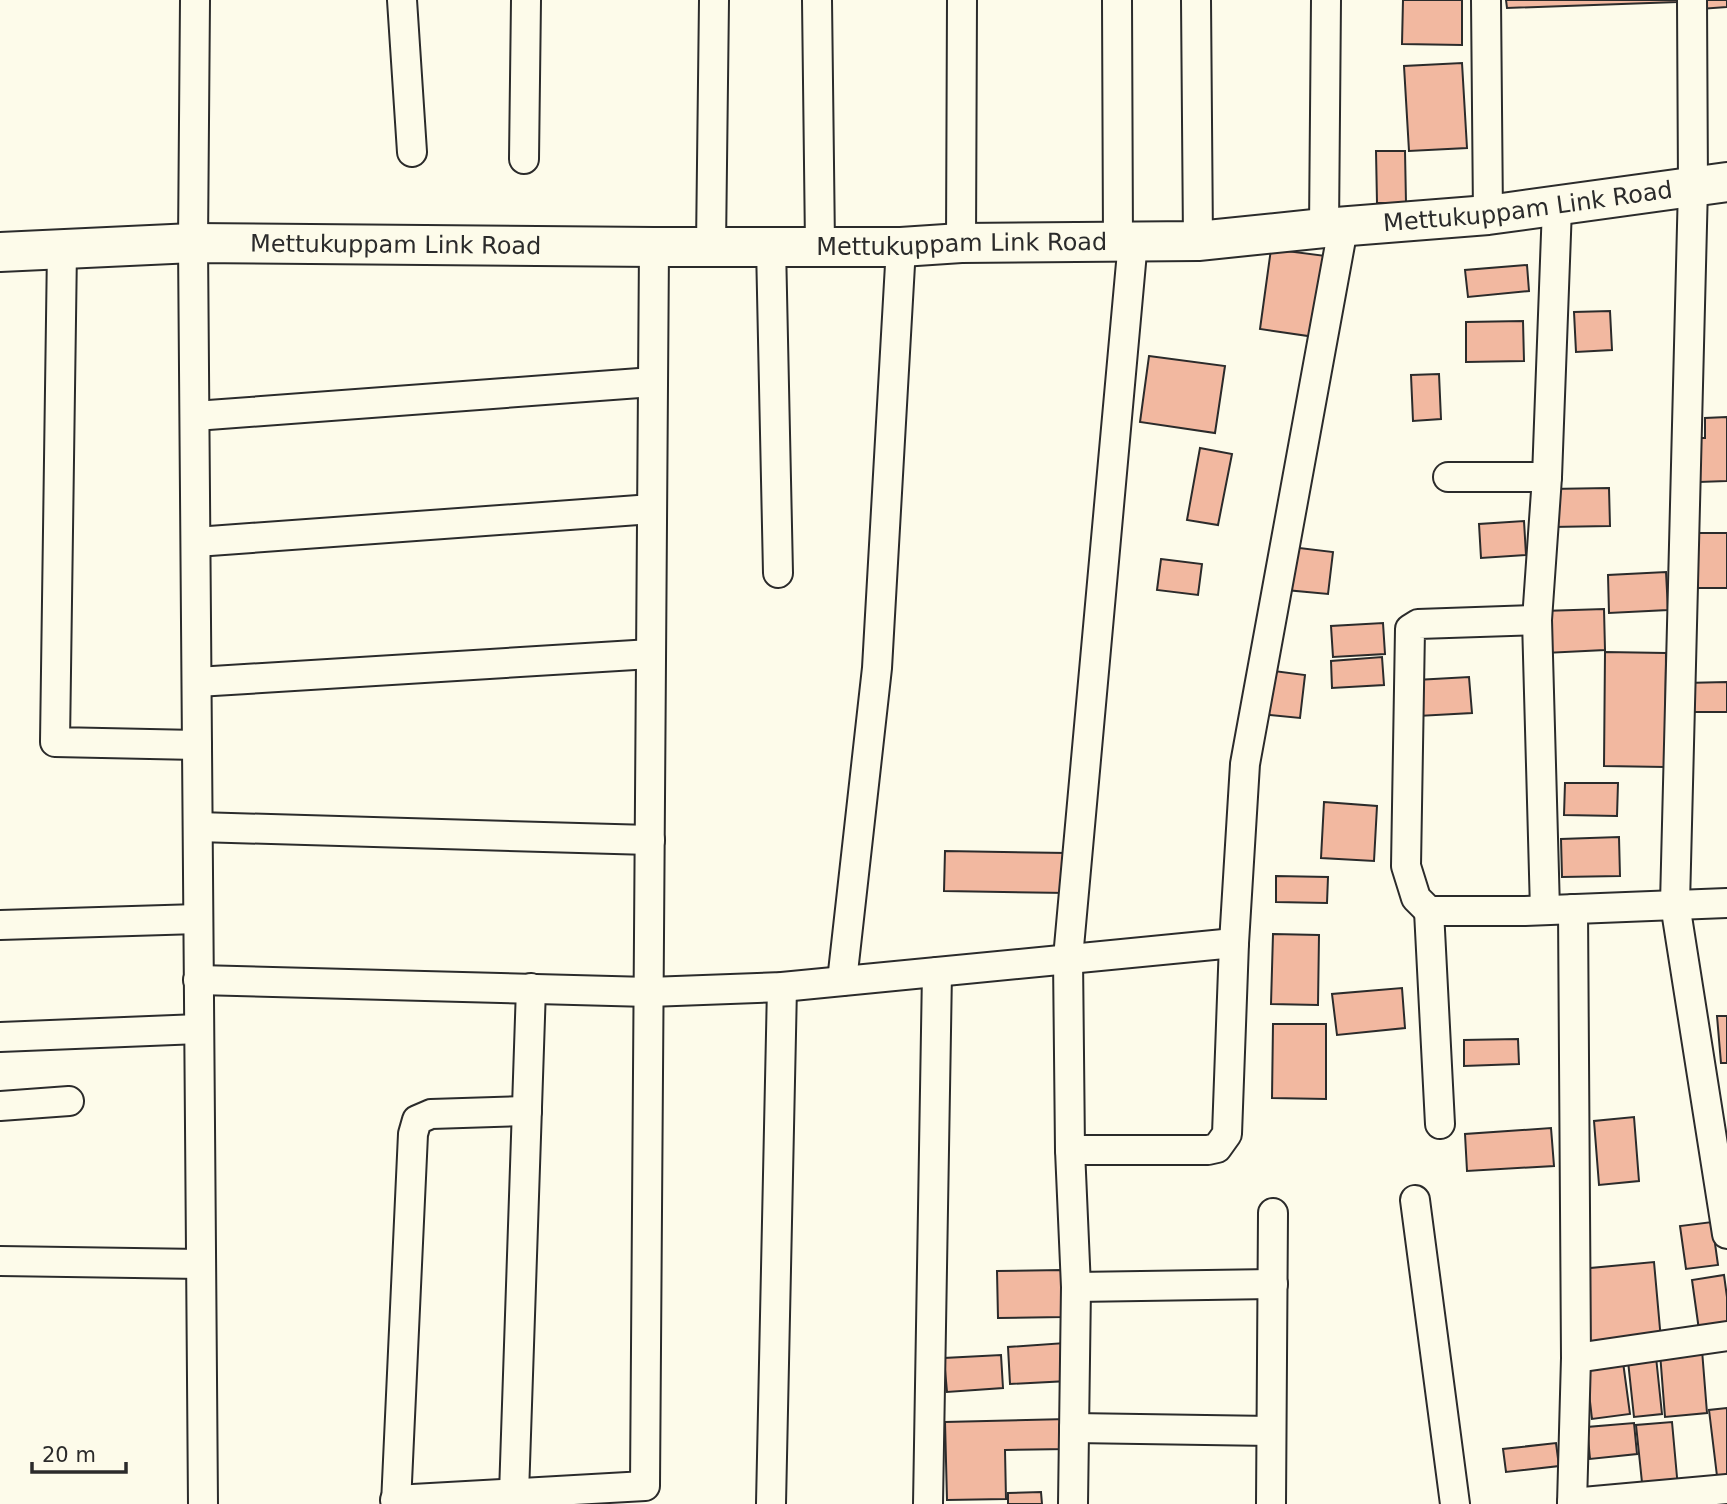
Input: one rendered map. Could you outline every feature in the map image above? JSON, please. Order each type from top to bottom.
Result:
[{"type":"street","points":[[195,0],[194,243],[203,1504]]},
{"type":"street","points":[[402,0],[412,152]]},
{"type":"street","points":[[524,159],[526,0]]},
{"type":"street","points":[[711,246],[714,0]]},
{"type":"street","points":[[817,0],[820,245]]},
{"type":"street","points":[[961,243],[962,0]]},
{"type":"street","points":[[1073,1504],[1076,1287],[1070,1150],[1068,958],[1126,242],[1117,0]]},
{"type":"street","points":[[1196,0],[1198,241]]},
{"type":"street","points":[[1070,1150],[1208,1150],[1217,1148],[1227,1134],[1234,943],[1245,764],[1334,228],[1326,0]]},
{"type":"street","points":[[1486,0],[1488,215]]},
{"type":"street","points":[[1692,0],[1710,184],[1675,904],[1727,1234]]},
{"type":"street","name":"Mettukuppam Link Road","points":[[0,252],[194,243],[901,247],[961,243],[1198,241],[1488,215],[1710,184]]},
{"type":"street","points":[[1545,910],[1537,620],[1547,477],[1557,207]]},
{"type":"street","points":[[771,246],[779,573]]},
{"type":"street","points":[[527,1111],[430,1114],[417,1120],[412,1134],[396,1502],[645,1486],[654,247]]},
{"type":"street","points":[[842,981],[877,668],[901,247]]},
{"type":"street","points":[[62,249],[55,742],[197,745]]},
{"type":"street","points":[[195,416],[653,382]]},
{"type":"street","points":[[1448,477],[1547,477]]},
{"type":"street","points":[[196,542],[652,509]]},
{"type":"street","points":[[1440,1124],[1429,911],[1416,898],[1406,866],[1410,629],[1416,625],[1537,620]]},
{"type":"street","points":[[197,682],[651,654]]},
{"type":"street","points":[[198,827],[650,840]]},
{"type":"street","points":[[1429,911],[1545,910],[1727,903]]},
{"type":"street","points":[[1573,909],[1576,1358],[1572,1503],[1727,1489]]},
{"type":"street","points":[[0,925],[198,919]]},
{"type":"street","points":[[198,980],[649,992],[782,988],[1234,943]]},
{"type":"street","points":[[928,1504],[937,972]]},
{"type":"street","points":[[514,1494],[531,988]]},
{"type":"street","points":[[771,1504],[782,988]]},
{"type":"street","points":[[0,1037],[199,1029]]},
{"type":"street","points":[[0,1106],[69,1101]]},
{"type":"street","points":[[1415,1200],[1455,1504]]},
{"type":"street","points":[[1271,1504],[1273,1213]]},
{"type":"street","points":[[0,1261],[201,1264]]},
{"type":"street","points":[[1076,1287],[1273,1284]]},
{"type":"street","points":[[1576,1358],[1727,1336]]},
{"type":"street","points":[[1074,1428],[1271,1431]]},
{"type":"building","points":[[1403,0],[1462,0],[1462,45],[1402,44]]},
{"type":"building","points":[[1506,0],[1677,0],[1677,2],[1507,8]]},
{"type":"building","points":[[1700,0],[1727,0],[1727,7],[1700,9]]},
{"type":"building","points":[[1462,63],[1467,148],[1409,151],[1404,66]]},
{"type":"building","points":[[1376,151],[1405,151],[1406,203],[1377,203]]},
{"type":"building","points":[[1271,249],[1326,256],[1315,337],[1260,329]]},
{"type":"building","points":[[1527,265],[1529,291],[1468,297],[1465,270]]},
{"type":"building","points":[[1610,311],[1612,350],[1576,352],[1574,312]]},
{"type":"building","points":[[1523,321],[1524,361],[1466,362],[1466,322]]},
{"type":"building","points":[[1149,356],[1225,366],[1215,433],[1140,422]]},
{"type":"building","points":[[1439,374],[1441,419],[1413,421],[1411,375]]},
{"type":"building","points":[[1727,417],[1727,481],[1699,482],[1697,438],[1705,438],[1705,418]]},
{"type":"building","points":[[1200,448],[1232,454],[1218,525],[1187,520]]},
{"type":"building","points":[[1609,488],[1610,526],[1551,527],[1550,489]]},
{"type":"building","points":[[1524,521],[1526,555],[1481,558],[1479,524]]},
{"type":"building","points":[[1694,533],[1727,533],[1727,588],[1694,588]]},
{"type":"building","points":[[1291,547],[1333,552],[1328,594],[1286,590]]},
{"type":"building","points":[[1161,559],[1202,564],[1198,595],[1157,590]]},
{"type":"building","points":[[1666,572],[1668,610],[1609,613],[1608,575]]},
{"type":"building","points":[[1604,609],[1605,650],[1545,653],[1543,611]]},
{"type":"building","points":[[1383,623],[1385,654],[1333,657],[1331,626]]},
{"type":"building","points":[[1605,652],[1666,653],[1665,767],[1604,766]]},
{"type":"building","points":[[1382,657],[1384,685],[1332,688],[1331,661]]},
{"type":"building","points":[[1267,670],[1305,675],[1300,718],[1261,714]]},
{"type":"building","points":[[1469,677],[1472,713],[1418,716],[1416,680]]},
{"type":"building","points":[[1727,682],[1727,712],[1684,712],[1684,683]]},
{"type":"building","points":[[1565,783],[1618,783],[1617,816],[1564,815]]},
{"type":"building","points":[[1324,802],[1377,806],[1374,861],[1321,858]]},
{"type":"building","points":[[1619,837],[1620,876],[1562,877],[1561,839]]},
{"type":"building","points":[[945,851],[1067,853],[1067,893],[944,891]]},
{"type":"building","points":[[1276,876],[1328,877],[1327,903],[1276,902]]},
{"type":"building","points":[[1273,934],[1319,935],[1318,1005],[1271,1004]]},
{"type":"building","points":[[1402,988],[1405,1028],[1337,1035],[1332,994]]},
{"type":"building","points":[[1717,1016],[1727,1016],[1727,1063],[1721,1063]]},
{"type":"building","points":[[1273,1024],[1326,1024],[1326,1099],[1272,1098]]},
{"type":"building","points":[[1518,1039],[1519,1064],[1464,1066],[1464,1040]]},
{"type":"building","points":[[1634,1117],[1639,1181],[1599,1185],[1594,1121]]},
{"type":"building","points":[[1551,1128],[1554,1166],[1467,1171],[1465,1134]]},
{"type":"building","points":[[1712,1222],[1718,1265],[1686,1269],[1680,1226]]},
{"type":"building","points":[[1654,1262],[1661,1340],[1588,1347],[1580,1269]]},
{"type":"building","points":[[1062,1270],[1063,1317],[998,1318],[997,1271]]},
{"type":"building","points":[[1724,1275],[1727,1326],[1699,1330],[1692,1280]]},
{"type":"building","points":[[1065,1343],[1068,1381],[1010,1384],[1008,1347]]},
{"type":"building","points":[[1702,1350],[1707,1413],[1665,1417],[1660,1353]]},
{"type":"building","points":[[1001,1355],[1003,1388],[947,1392],[944,1358]]},
{"type":"building","points":[[1656,1357],[1662,1414],[1634,1417],[1628,1361]]},
{"type":"building","points":[[1623,1362],[1630,1414],[1592,1419],[1586,1367]]},
{"type":"building","points":[[1727,1408],[1727,1475],[1717,1476],[1709,1410]]},
{"type":"building","points":[[1067,1419],[1068,1449],[1005,1450],[1006,1499],[947,1500],[945,1422]]},
{"type":"building","points":[[1672,1422],[1678,1488],[1643,1492],[1636,1425]]},
{"type":"building","points":[[1634,1423],[1637,1454],[1590,1459],[1587,1427]]},
{"type":"building","points":[[1556,1443],[1559,1466],[1506,1472],[1503,1449]]},
{"type":"building","points":[[1041,1492],[1042,1504],[1008,1504],[1008,1493]]}]
